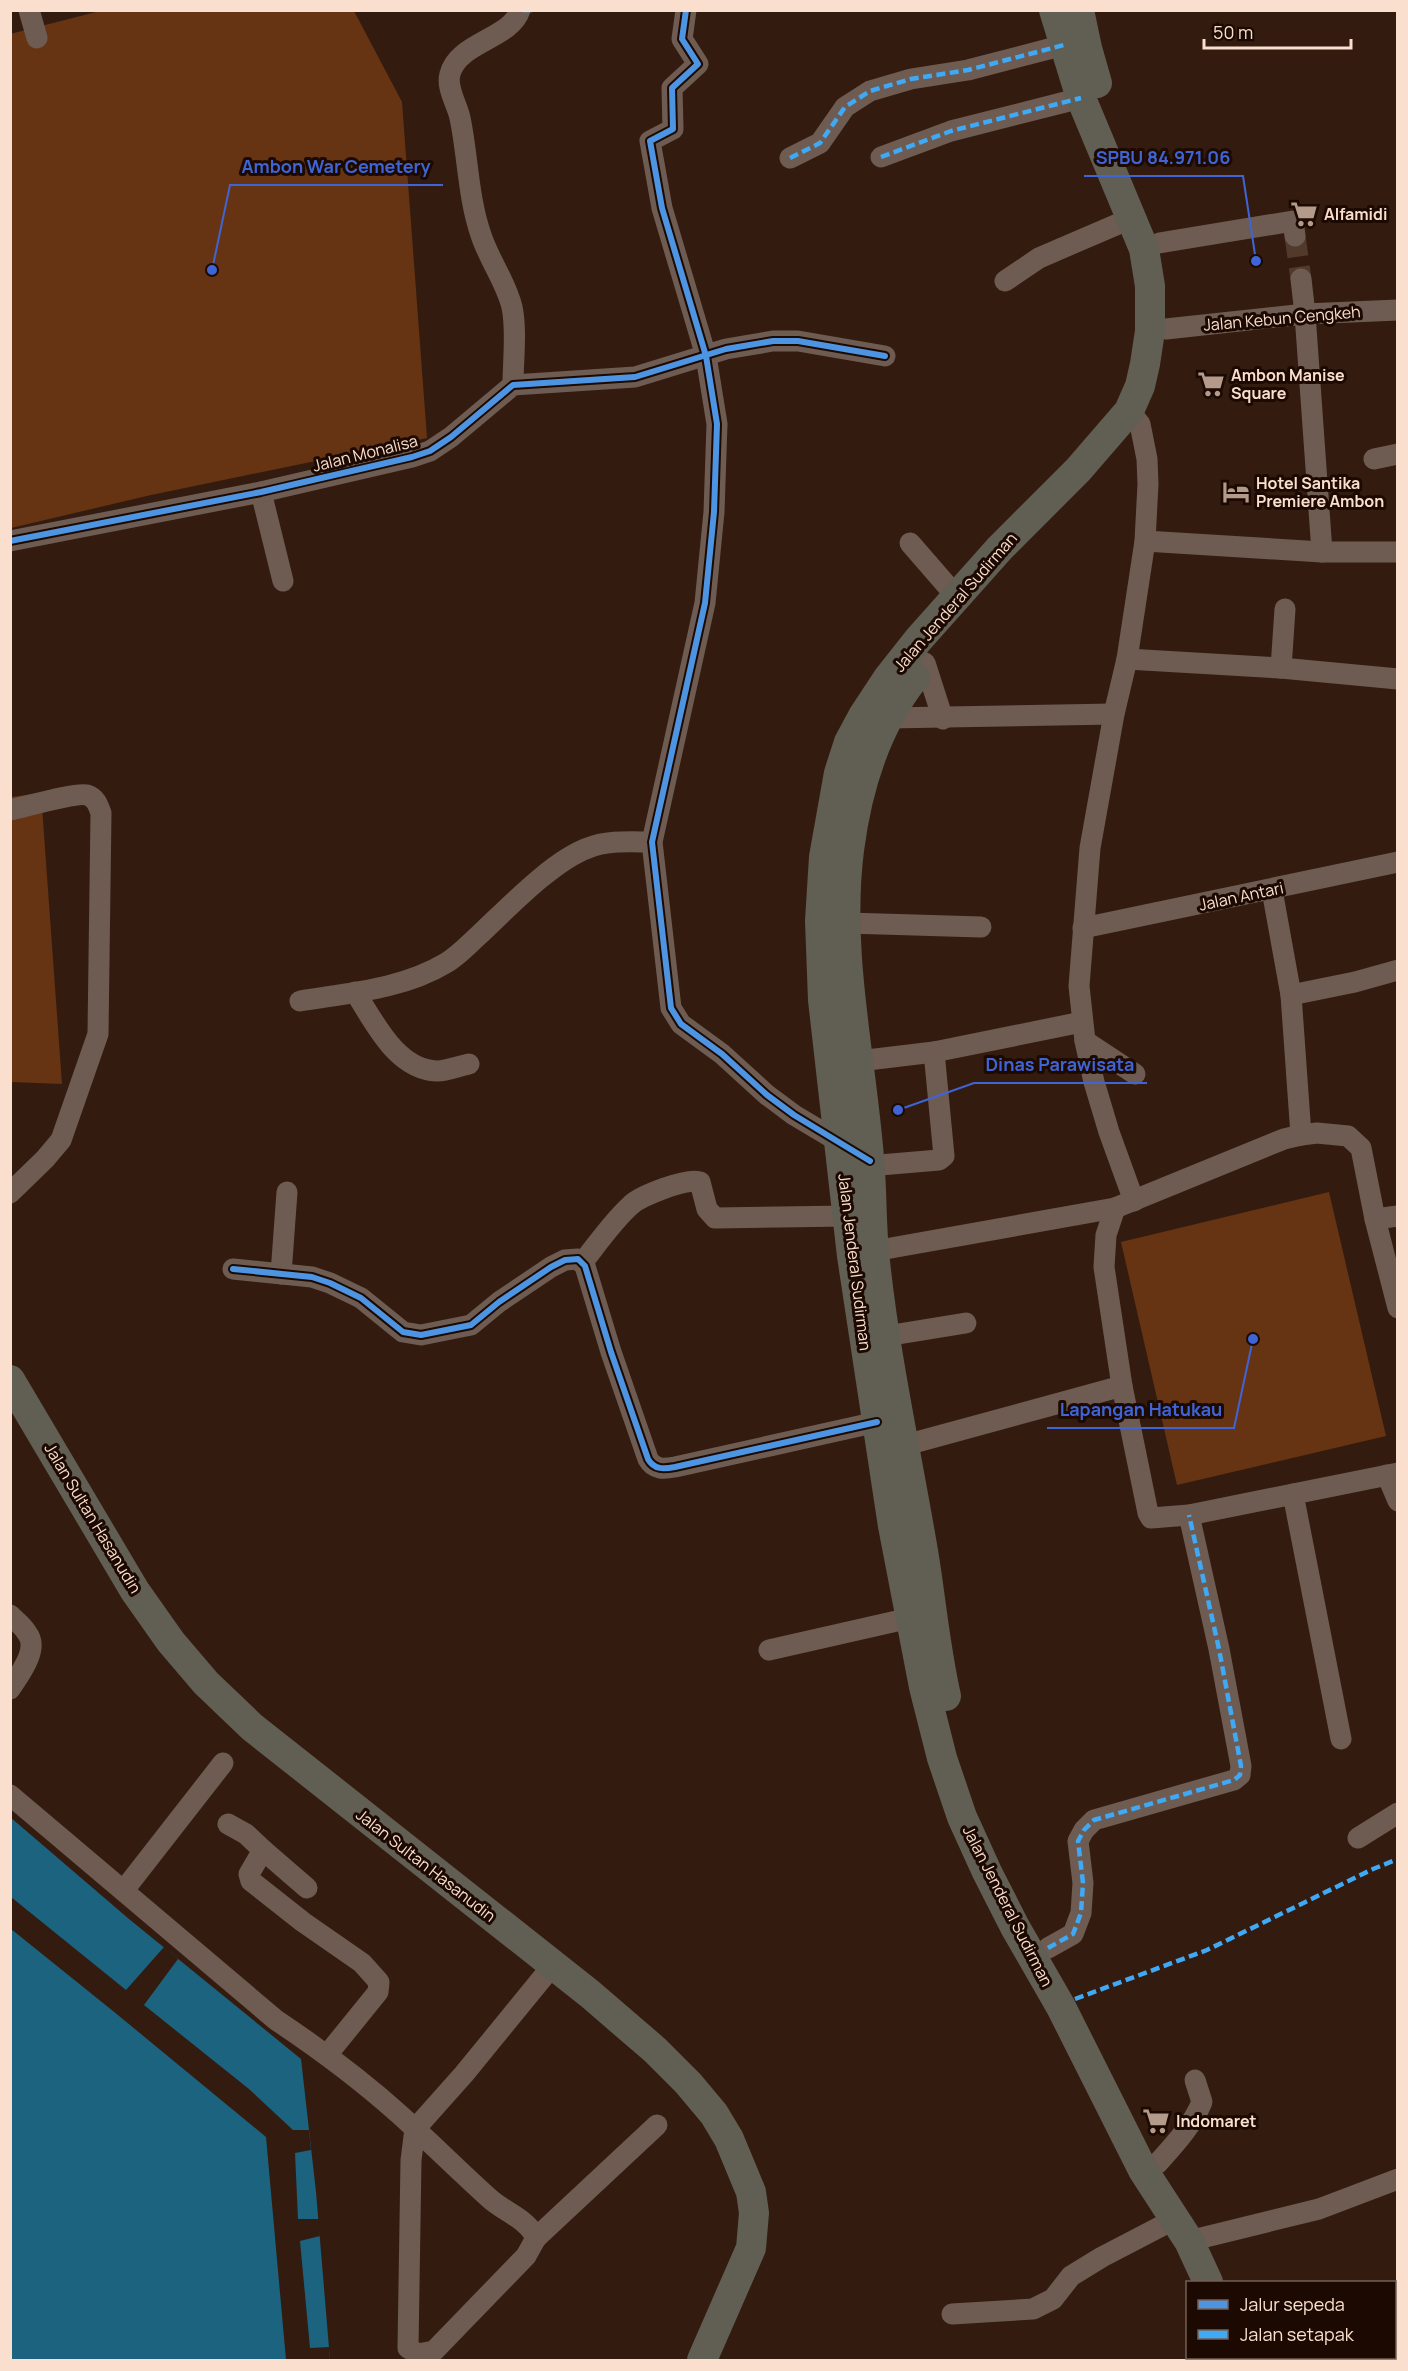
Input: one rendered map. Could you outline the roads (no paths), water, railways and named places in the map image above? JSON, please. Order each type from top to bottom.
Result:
[{"type":"highway","name":"Jalan Jenderal Sudirman","points":[[1054,10],[1081,98],[1144,249],[1150,286],[1150,331],[1134,418],[1078,470],[956,596],[918,640],[869,706],[849,742],[839,773],[824,857],[820,921],[823,1000],[874,1251],[886,1336],[892,1449],[910,1618],[942,1758],[962,1817],[987,1872],[1040,1952],[1122,2089],[1189,2233],[1207,2281]]},
{"type":"highway","name":"Jalan Jenderal Sudirman","points":[[1080,10],[1087,48],[1098,87],[1123,145],[1159,243],[1167,282],[1166,329],[1154,391],[1134,418],[1110,461],[988,587],[925,663],[888,718],[862,779],[849,849],[846,893],[849,991],[860,1061],[856,1159],[848,1216],[877,1422],[892,1449],[921,1542],[943,1683],[960,1755],[979,1810],[1077,2037],[1143,2170],[1225,2281]]},
{"type":"highway","name":"Jalan Sultan Hasanudin","points":[[10,1380],[135,1591],[171,1642],[206,1683],[252,1727],[553,1965],[655,2050],[688,2083],[714,2114],[729,2139],[751,2192],[754,2213],[750,2248],[702,2361]]},
{"type":"street","points":[[29,10],[37,38]]},
{"type":"street","points":[[532,10],[521,10],[507,27],[461,56],[449,75],[464,138],[478,224],[512,308],[513,385],[622,380],[753,343],[773,340],[798,341],[885,356]]},
{"type":"street","points":[[686,10],[682,39],[698,64],[672,88],[674,129],[650,141],[662,208],[706,356],[717,424],[714,512],[705,603],[652,842],[671,1008],[674,1016],[722,1054],[776,1102],[856,1159],[939,1160],[944,1156],[934,1052]]},
{"type":"street","points":[[790,158],[820,143],[845,106],[870,91],[911,79],[968,70],[1064,45]]},
{"type":"street","points":[[881,157],[951,131],[1081,98]]},
{"type":"street","points":[[1005,281],[1039,258],[1132,218]]},
{"type":"street","points":[[1159,243],[1293,221],[1295,236]]},
{"type":"street","points":[[1301,279],[1322,552]]},
{"type":"street","name":"Jalan Kebun Cengkeh","points":[[1166,329],[1305,314],[1398,310]]},
{"type":"street","name":"Jalan Monalisa","points":[[10,541],[261,492],[412,457],[430,451],[451,437],[513,385]]},
{"type":"street","points":[[1134,418],[1147,459],[1145,541],[1127,659],[1114,714],[1090,848],[1079,986],[1084,1032],[1124,1204],[1106,1235],[1104,1267],[1122,1386],[1149,1516],[1155,1519],[1189,1515],[1392,1474],[1398,1501]]},
{"type":"street","points":[[1374,459],[1398,454]]},
{"type":"street","points":[[261,492],[283,581]]},
{"type":"street","points":[[1145,541],[1322,552],[1398,552]]},
{"type":"street","points":[[910,543],[956,596]]},
{"type":"street","points":[[1281,669],[1285,609]]},
{"type":"street","points":[[1127,659],[1398,679]]},
{"type":"street","points":[[925,663],[944,719]]},
{"type":"street","points":[[888,718],[944,719],[1114,714]]},
{"type":"street","points":[[10,810],[81,794],[93,798],[98,803],[101,813],[98,1034],[61,1140],[10,1193]]},
{"type":"street","points":[[300,1001],[398,984],[423,975],[449,961],[517,899],[566,860],[589,847],[604,844],[652,842]]},
{"type":"street","name":"Jalan Antari","points":[[1083,928],[1398,862]]},
{"type":"street","points":[[1272,890],[1291,995],[1301,1135]]},
{"type":"street","points":[[847,923],[981,927]]},
{"type":"street","points":[[1291,995],[1355,982],[1398,970]]},
{"type":"street","points":[[355,992],[399,1054],[416,1067],[438,1071],[469,1064]]},
{"type":"street","points":[[860,1061],[1084,1032],[1135,1074]]},
{"type":"street","points":[[874,1251],[1008,1229],[1124,1204],[1284,1139],[1317,1133],[1339,1135],[1355,1140],[1363,1155],[1375,1219],[1398,1308]]},
{"type":"street","points":[[583,1262],[632,1203],[682,1182],[695,1180],[700,1182],[707,1209],[715,1218],[848,1216]]},
{"type":"street","points":[[281,1274],[287,1192]]},
{"type":"street","points":[[1375,1219],[1398,1216]]},
{"type":"street","points":[[233,1269],[312,1277],[330,1282],[361,1298],[403,1332],[421,1335],[471,1325],[499,1302],[551,1267],[572,1259],[583,1262]]},
{"type":"street","points":[[583,1262],[648,1459],[654,1466],[664,1469],[675,1467],[877,1422]]},
{"type":"street","points":[[886,1336],[966,1323]]},
{"type":"street","points":[[892,1449],[1122,1386]]},
{"type":"street","points":[[1293,1494],[1341,1739]]},
{"type":"street","points":[[1040,1952],[1073,1934],[1081,1913],[1083,1883],[1078,1841],[1084,1830],[1094,1820],[1234,1780],[1240,1775],[1241,1766],[1221,1660],[1189,1515]]},
{"type":"street","points":[[10,1616],[29,1634],[31,1646],[28,1658],[10,1689]]},
{"type":"street","points":[[769,1650],[910,1618]]},
{"type":"street","points":[[124,1890],[224,1763]]},
{"type":"street","points":[[10,1795],[276,2020],[327,2055],[415,2129],[491,2200],[532,2228],[536,2238]]},
{"type":"street","points":[[1358,1838],[1398,1813]]},
{"type":"street","points":[[228,1824],[246,1834],[307,1888]]},
{"type":"street","points":[[263,1850],[249,1874],[251,1881],[303,1922],[362,1963],[379,1982],[378,1992],[327,2055]]},
{"type":"street","points":[[553,1965],[464,2074],[415,2129],[411,2160],[408,2348],[418,2354],[434,2351],[526,2256],[536,2238],[657,2125]]},
{"type":"street","points":[[1158,2164],[1197,2114],[1202,2102],[1195,2080]]},
{"type":"street","points":[[952,2314],[1033,2309],[1053,2299],[1071,2276],[1102,2256],[1189,2233],[1319,2209],[1398,2179]]},
{"type":"water","points":[[10,1817],[129,1919],[301,2059],[316,2192],[330,2360],[11,2360]]},
{"type":"tunnel","points":[[1295,236],[1301,279]]},
{"type":"place","name":"Alfamidi","points":[[1304,214]]},
{"type":"place","name":"SPBU 84.971.06","points":[[1256,261]]},
{"type":"place","name":"Ambon War Cemetery","points":[[212,270]]},
{"type":"place","name":"Ambon Manise Square","points":[[1211,384]]},
{"type":"place","name":"Hotel Santika Premiere Ambon","points":[[1236,492]]},
{"type":"place","name":"Dinas Parawisata","points":[[898,1110]]},
{"type":"place","name":"Lapangan Hatukau","points":[[1253,1339]]},
{"type":"place","name":"Indomaret","points":[[1156,2121]]}]
